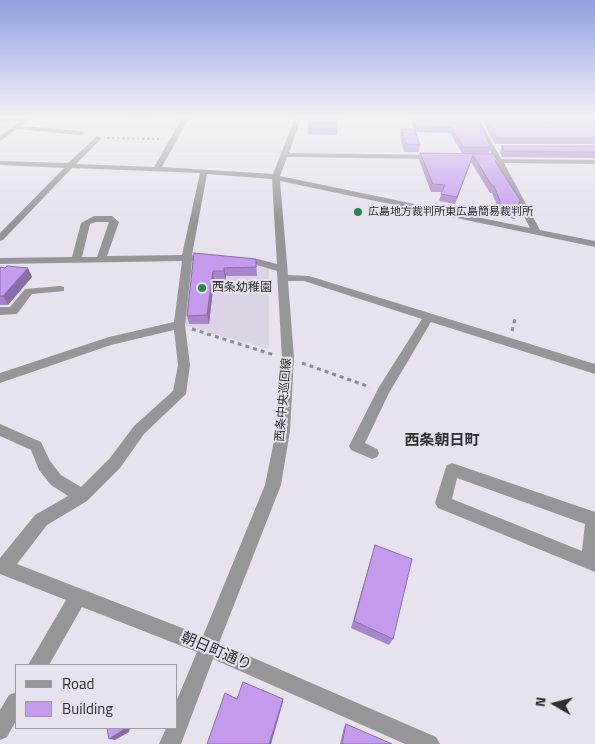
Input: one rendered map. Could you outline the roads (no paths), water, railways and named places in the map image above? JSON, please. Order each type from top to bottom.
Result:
[{"type":"street","points":[[0,238],[83,153]]},
{"type":"street","points":[[156,170],[166,153]]},
{"type":"street","points":[[495,153],[536,231]]},
{"type":"street","points":[[284,155],[442,157]]},
{"type":"street","name":"西条中央巡回線","points":[[178,723],[273,485],[283,431],[288,358],[276,177],[284,155]]},
{"type":"street","points":[[488,157],[498,159],[594,162]]},
{"type":"street","points":[[0,163],[69,168],[204,171],[276,177],[595,244]]},
{"type":"street","points":[[2,566],[41,520],[82,496],[115,463],[139,430],[178,394],[182,385],[184,365],[179,325],[187,257],[204,171]]},
{"type":"street","points":[[76,260],[86,223],[94,220],[112,220],[114,222],[101,259]]},
{"type":"street","points":[[0,261],[205,258]]},
{"type":"street","points":[[232,260],[258,262],[282,273],[305,278],[429,316],[595,369]]},
{"type":"street","points":[[0,311],[13,311],[29,291],[60,289]]},
{"type":"street","points":[[372,453],[356,446],[384,391],[429,316]]},
{"type":"street","points":[[0,378],[109,341],[179,325]]},
{"type":"street","points":[[0,430],[36,446],[44,465],[56,480],[82,496]]},
{"type":"street","points":[[452,470],[593,519],[592,563],[443,504],[452,470]]},
{"type":"street","name":"朝日町通り","points":[[2,566],[77,598],[207,647],[429,744]]},
{"type":"street","points":[[39,664],[77,598]]},
{"type":"street","points":[[0,730],[15,704]]},
{"type":"street","name":"西条中央巡回線","points":[[170,744],[176,729]]},
{"type":"place","name":"広島地方裁判所東広島簡易裁判所","points":[[358,212]]},
{"type":"place","name":"西条幼稚園","points":[[202,288]]},
{"type":"district","name":"西条朝日町","points":[[442,441]]}]
